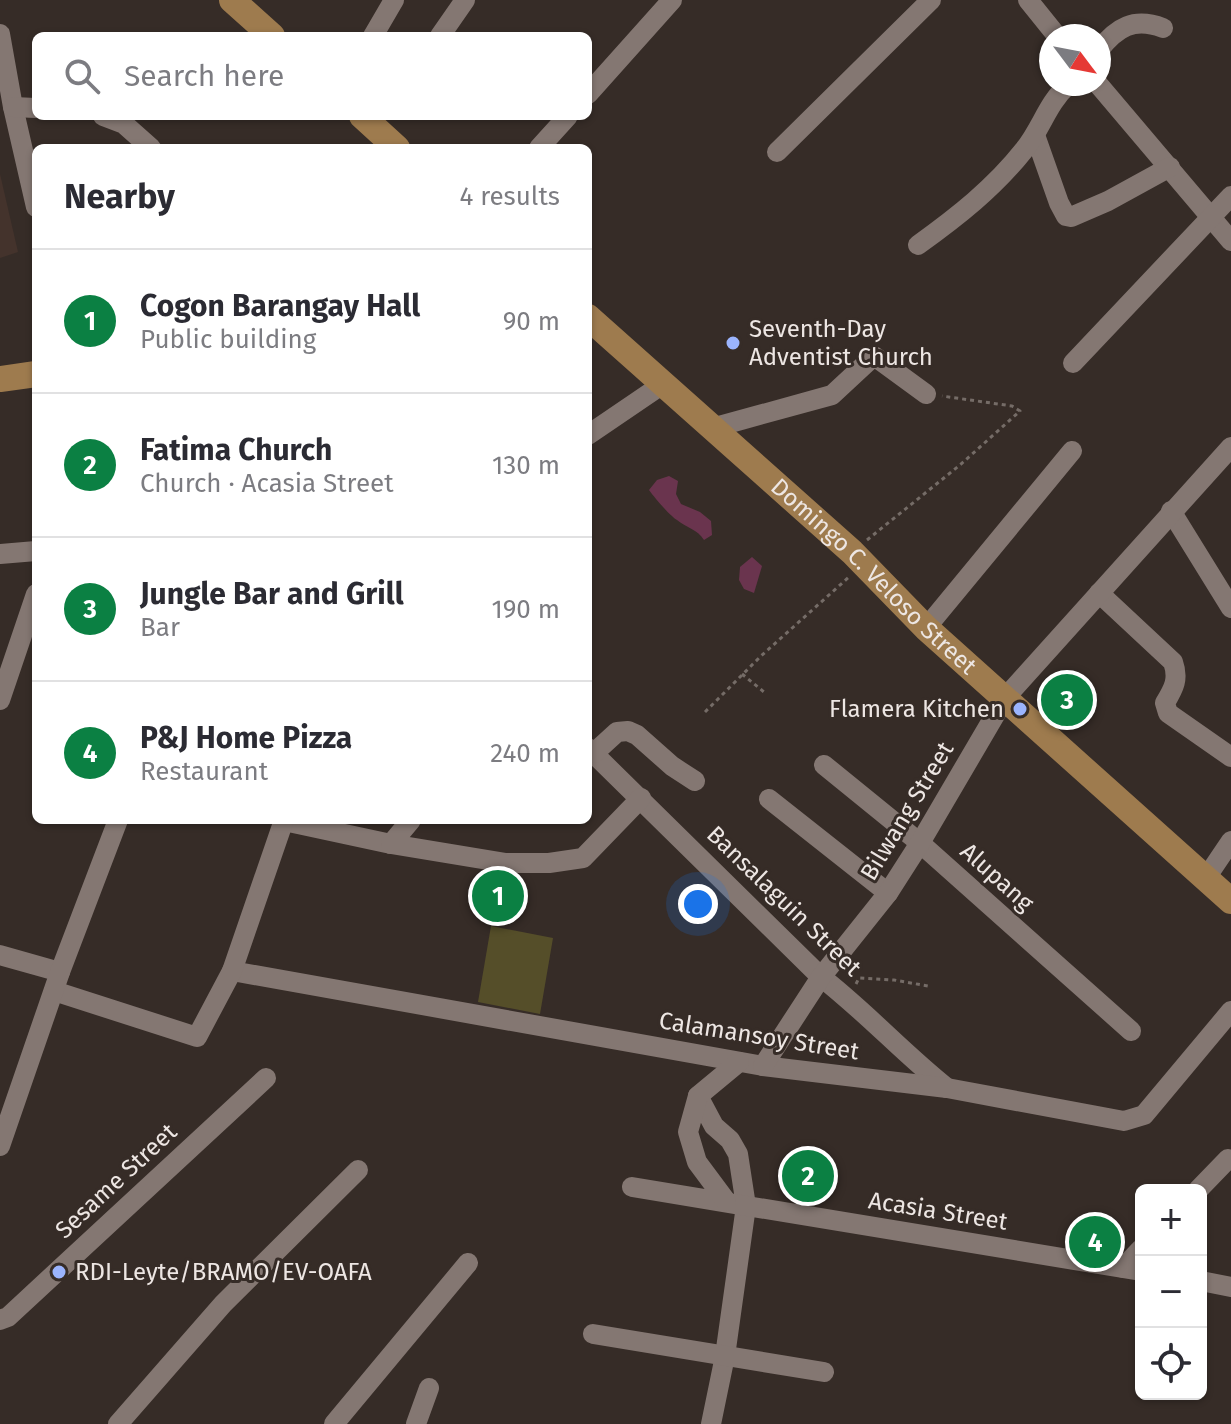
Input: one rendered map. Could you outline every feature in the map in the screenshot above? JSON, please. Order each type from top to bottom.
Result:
[{"type":"main road","points":[[232,0],[268,32]]},
{"type":"main road","points":[[374,120],[394,144]]},
{"type":"main road","name":"Domingo C. Veloso Street","points":[[592,321],[858,558],[926,628],[1231,901]]},
{"type":"main road","points":[[0,379],[32,375]]},
{"type":"street","points":[[375,32],[394,0]]},
{"type":"street","points":[[443,32],[465,0]]},
{"type":"street","points":[[592,90],[672,0]]},
{"type":"street","points":[[777,152],[931,0]]},
{"type":"street","points":[[1028,0],[1047,24]]},
{"type":"street","points":[[1111,37],[1122,26],[1134,22],[1148,22],[1163,28]]},
{"type":"street","points":[[0,34],[32,190]]},
{"type":"street","points":[[918,245],[969,208],[1017,159],[1058,96]]},
{"type":"street","points":[[1108,96],[1231,241]]},
{"type":"street","points":[[13,107],[32,108]]},
{"type":"street","points":[[114,120],[124,124],[146,144]]},
{"type":"street","points":[[543,144],[564,120]]},
{"type":"street","points":[[1035,135],[1066,216],[1071,217],[1108,201],[1170,167]]},
{"type":"street","points":[[1073,363],[1231,196]]},
{"type":"street","points":[[712,428],[832,395],[874,356],[926,394]]},
{"type":"street","points":[[592,432],[663,384]]},
{"type":"street","name":"Bilwang Street","points":[[763,1066],[821,977],[888,893],[1005,698],[1231,447]]},
{"type":"street","points":[[926,628],[1072,451]]},
{"type":"street","points":[[1171,511],[1231,608]]},
{"type":"street","points":[[0,554],[32,551]]},
{"type":"street","points":[[1099,593],[1173,662],[1177,675],[1165,703],[1168,713],[1231,757]]},
{"type":"street","points":[[0,700],[32,606]]},
{"type":"street","points":[[592,749],[617,732],[628,731],[695,781]]},
{"type":"street","name":"Bansalaguin Street","points":[[592,751],[821,977],[847,997],[907,1057],[947,1088]]},
{"type":"street","name":"Alupang","points":[[824,765],[920,843],[1131,1031]]},
{"type":"street","points":[[302,824],[391,844],[506,863],[549,863],[583,858],[641,798]]},
{"type":"street","points":[[769,799],[888,893]]},
{"type":"street","points":[[0,1146],[57,981],[116,824]]},
{"type":"street","points":[[0,955],[197,1037],[232,971],[283,824]]},
{"type":"street","points":[[391,844],[408,824]]},
{"type":"street","points":[[1206,878],[1231,841]]},
{"type":"street","name":"Calamansoy Street","points":[[232,971],[739,1062],[947,1088],[1124,1121],[1144,1115],[1231,1011]]},
{"type":"street","points":[[736,1204],[697,1162],[688,1132],[698,1096],[739,1062]]},
{"type":"street","name":"Sesame Street","points":[[0,1320],[8,1317],[266,1078]]},
{"type":"street","points":[[698,1096],[714,1126],[730,1140],[738,1154],[725,1356],[711,1424]]},
{"type":"street","points":[[1204,1184],[1228,1159]]},
{"type":"street","points":[[118,1424],[223,1304],[358,1170]]},
{"type":"street","name":"Acasia Street","points":[[632,1187],[1132,1269]]},
{"type":"street","points":[[334,1424],[468,1263]]},
{"type":"street","points":[[1207,1282],[1231,1287]]},
{"type":"street","points":[[593,1334],[824,1372]]},
{"type":"street","points":[[416,1424],[429,1388]]},
{"type":"path","points":[[705,712],[858,558],[1020,411],[1012,406],[926,394]]},
{"type":"path","points":[[742,674],[764,692]]},
{"type":"path","points":[[847,997],[859,978],[928,986]]},
{"type":"shaded area","points":[[0,174],[18,252],[0,258]]},
{"type":"shaded area","points":[[669,476],[678,481],[676,494],[681,504],[700,512],[711,521],[712,535],[704,540],[670,515],[649,490],[657,480]]},
{"type":"shaded area","points":[[752,557],[762,566],[754,593],[744,589],[739,580],[740,567]]},
{"type":"shaded area","points":[[491,926],[553,938],[540,1014],[478,1002]]},
{"type":"place","name":"Seventh-Day Adventist Church","points":[[733,343]]},
{"type":"place","name":"Jungle Bar and Grill","points":[[1067,700]]},
{"type":"place","name":"Flamera Kitchen","points":[[1020,709]]},
{"type":"place","name":"Cogon Barangay Hall","points":[[498,896]]},
{"type":"place","name":"Fatima Church","points":[[808,1176]]},
{"type":"place","name":"P&J Home Pizza","points":[[1095,1242]]},
{"type":"place","name":"RDI-Leyte/BRAMO/EV-OAFA","points":[[59,1272]]}]
